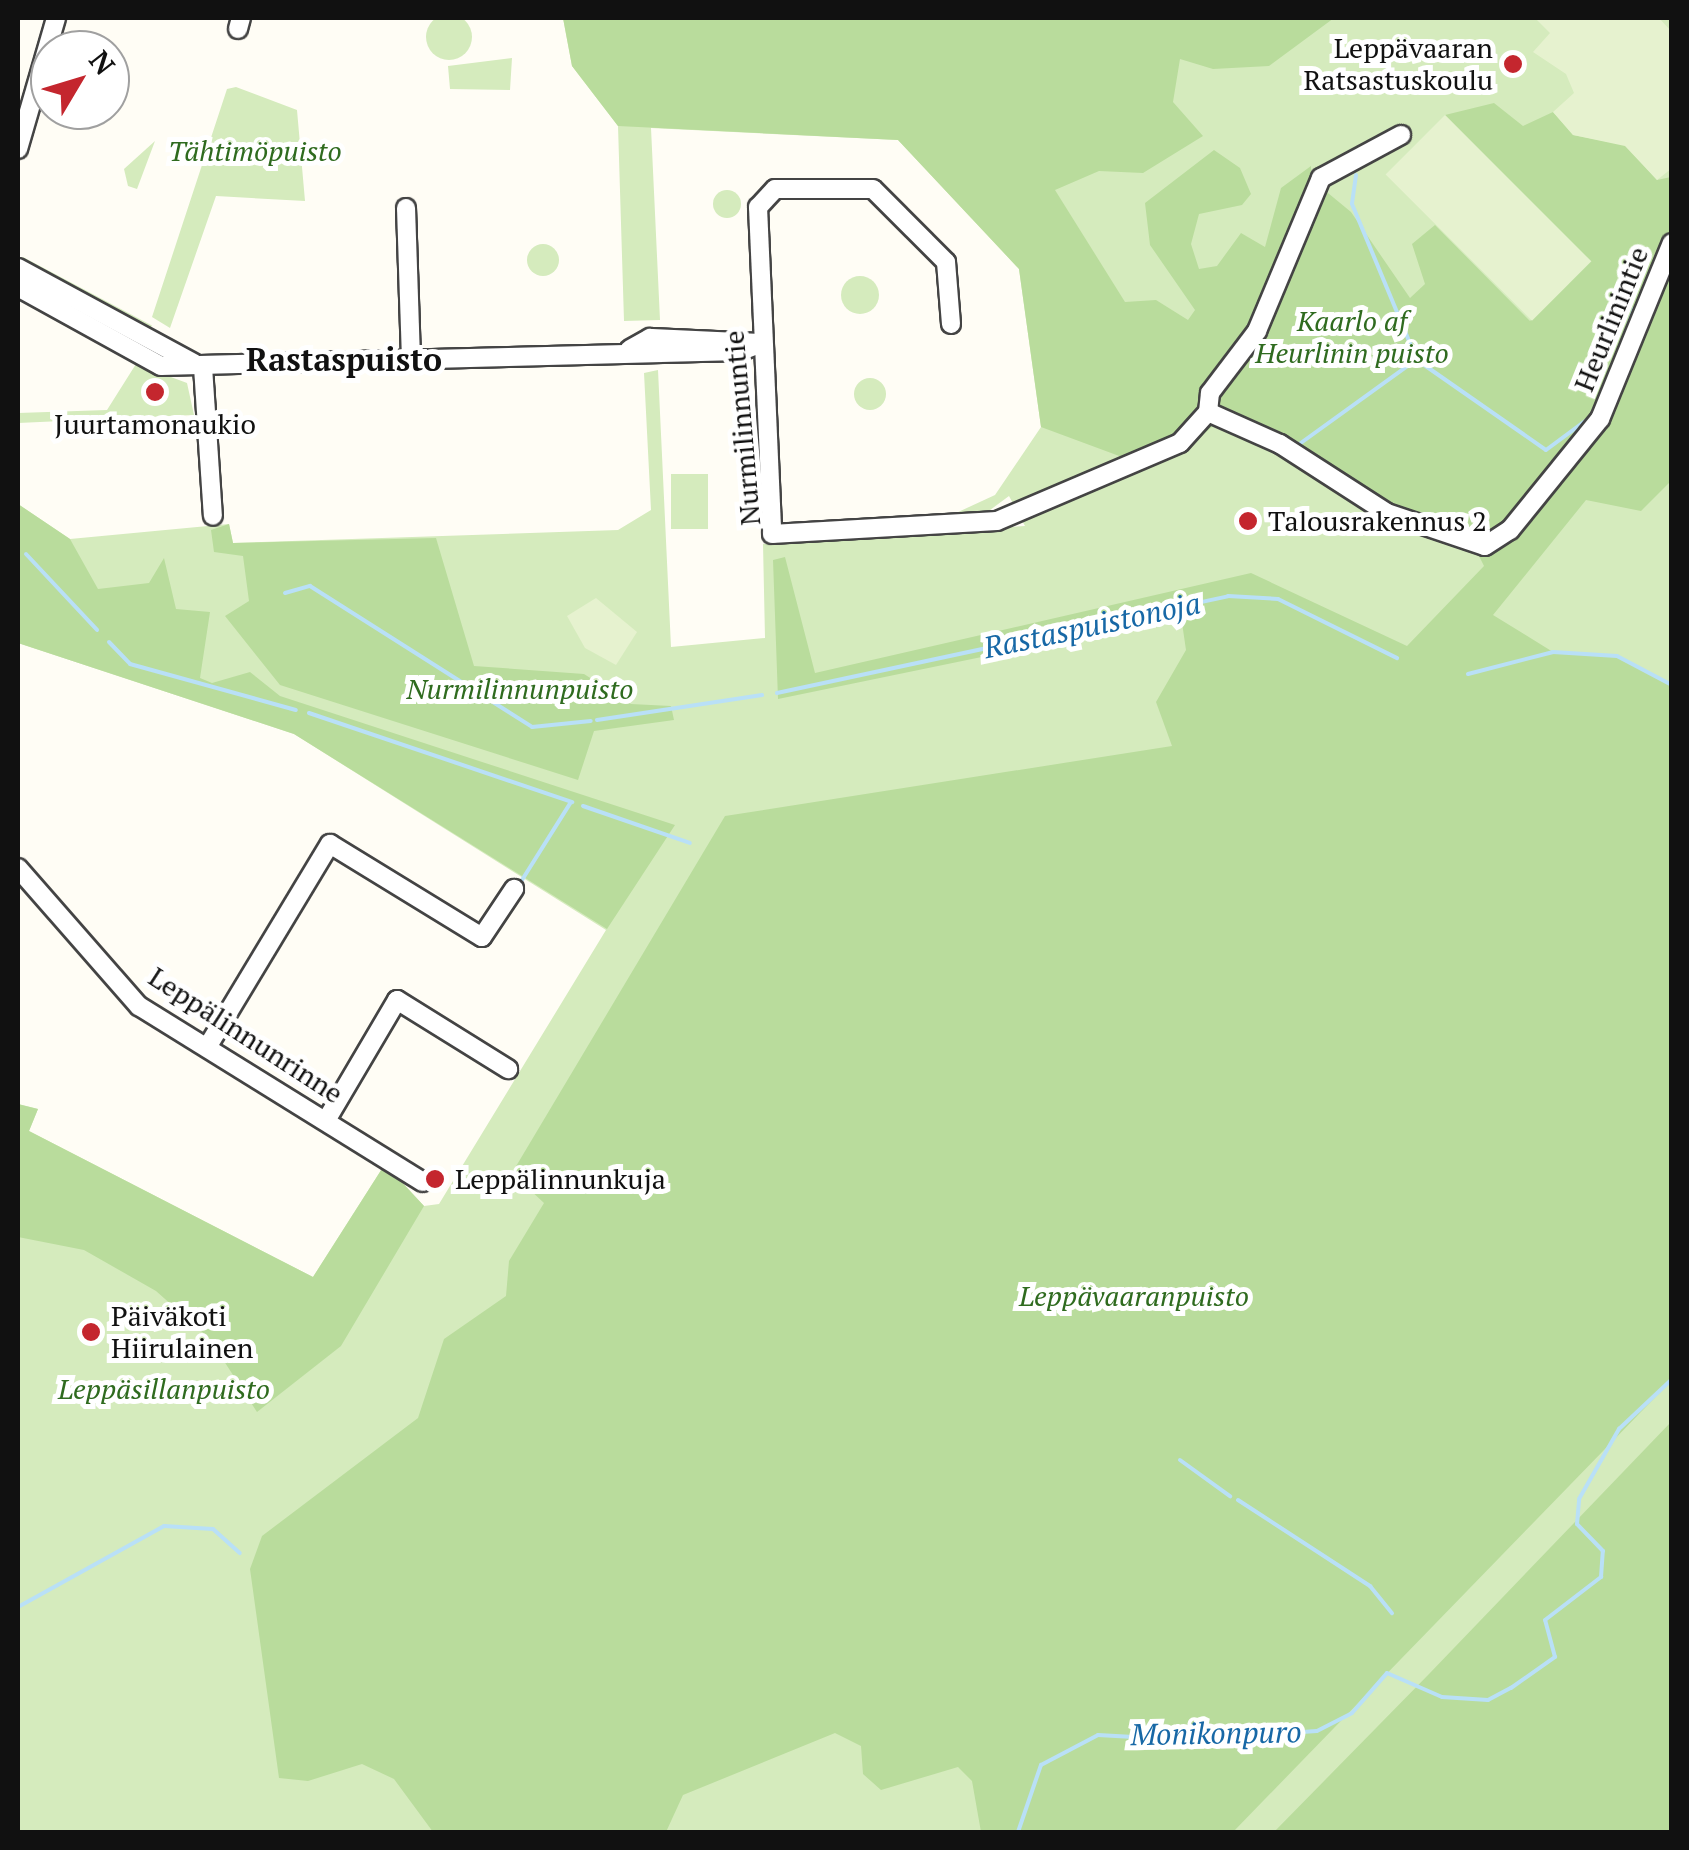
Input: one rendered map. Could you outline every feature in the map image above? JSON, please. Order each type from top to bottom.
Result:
[{"type":"street","points":[[18,149],[56,18]]},
{"type":"street","points":[[1208,412],[1210,393],[1257,331],[1321,178],[1401,134]]},
{"type":"street","name":"Nurmilinnuntie","points":[[951,324],[946,262],[873,189],[861,182],[775,189],[758,207],[772,534],[1006,517],[1180,443],[1208,412]]},
{"type":"street","points":[[406,208],[411,359]]},
{"type":"street","name":"Heurlinintie","points":[[1208,412],[1280,444],[1375,507],[1485,546],[1510,530],[1600,419],[1672,243]]},
{"type":"street","points":[[18,268],[204,367]]},
{"type":"street","points":[[18,287],[161,366],[630,348],[650,338],[762,343]]},
{"type":"street","points":[[204,367],[212,516]]},
{"type":"street","points":[[208,1046],[330,844],[482,937],[514,889]]},
{"type":"street","name":"Leppälinnunrinne","points":[[18,868],[139,1006],[423,1182]]},
{"type":"street","points":[[327,1119],[397,1000],[508,1070]]},
{"type":"green space","points":[[449,14],[465,21],[472,37],[465,53],[449,60],[433,53],[426,37],[433,21]]},
{"type":"green space","name":"Leppävaaranpuisto","points":[[563,18],[1671,18],[1671,1832],[18,1832],[18,1104],[38,1109],[29,1131],[313,1277],[385,1164],[424,1206],[439,1204],[606,930],[294,734],[18,643],[18,504],[70,539],[229,524],[233,543],[618,530],[651,510],[644,373],[658,370],[671,647],[765,638],[763,544],[1025,526],[1009,496],[986,513],[956,513],[995,495],[1041,427],[1019,269],[898,140],[651,128],[660,320],[624,321],[618,126],[572,66]]},
{"type":"green space","name":"Leppävaaranpuisto","points":[[563,18],[1334,18],[1269,66],[1213,69],[1180,59],[1173,102],[1203,136],[1143,173],[1099,171],[1055,190],[1125,302],[1156,300],[1188,320],[1195,310],[1150,245],[1145,203],[1214,150],[1240,168],[1251,194],[1242,205],[1199,214],[1191,244],[1199,269],[1217,266],[1241,233],[1265,247],[1281,188],[1311,166],[1311,179],[1351,212],[1410,298],[1425,284],[1412,244],[1435,225],[1530,321],[1590,262],[1445,115],[1494,103],[1523,126],[1553,112],[1573,135],[1625,145],[1657,180],[1671,177],[1671,481],[1641,511],[1586,500],[1493,615],[1553,652],[1617,656],[1671,685],[1671,1381],[1233,1832],[981,1832],[972,1781],[958,1767],[881,1790],[863,1774],[861,1746],[835,1733],[683,1795],[666,1832],[433,1832],[394,1779],[362,1764],[308,1781],[279,1778],[250,1569],[262,1536],[418,1418],[444,1339],[506,1296],[509,1261],[544,1203],[512,1173],[725,816],[1172,746],[1156,702],[1186,650],[1181,616],[778,699],[773,560],[785,557],[815,673],[1251,573],[1407,646],[1484,566],[1476,550],[1217,423],[1186,448],[1130,460],[1041,427],[1019,269],[898,140],[618,126],[572,66]]},
{"type":"green space","points":[[1535,18],[1659,18],[1671,31],[1671,169],[1657,180],[1625,146],[1573,135],[1553,112],[1574,93],[1566,74],[1533,52],[1550,33]]},
{"type":"green space","points":[[512,58],[510,90],[450,89],[448,66]]},
{"type":"green space","name":"Tähtimöpuisto","points":[[236,87],[297,110],[305,201],[216,196],[170,328],[152,317],[227,89]]},
{"type":"green space","points":[[1445,115],[1591,261],[1532,321],[1386,174]]},
{"type":"green space","points":[[155,141],[137,189],[128,186],[124,169]]},
{"type":"green space","points":[[727,190],[737,194],[741,204],[737,214],[727,218],[717,214],[713,204],[717,194]]},
{"type":"green space","points":[[543,244],[554,249],[559,260],[554,271],[543,276],[532,271],[527,260],[532,249]]},
{"type":"green space","points":[[23,257],[152,326],[148,333],[19,264]]},
{"type":"green space","points":[[860,276],[873,282],[879,295],[873,308],[860,314],[847,308],[841,295],[847,282]]},
{"type":"green space","points":[[136,364],[187,383],[194,415],[18,423],[18,413],[107,410]]},
{"type":"green space","points":[[870,378],[881,383],[886,394],[881,405],[870,410],[859,405],[854,394],[859,383]]},
{"type":"green space","points":[[671,474],[708,474],[708,529],[671,529]]},
{"type":"green space","points":[[18,504],[70,539],[98,589],[149,583],[164,558],[176,609],[210,612],[200,678],[212,683],[250,672],[280,696],[675,825],[607,929],[294,734],[18,643]]},
{"type":"green space","name":"Nurmilinnunpuisto","points":[[229,524],[233,543],[436,538],[474,666],[584,674],[631,704],[671,706],[674,720],[594,731],[578,780],[280,685],[225,616],[249,601],[243,556],[214,552],[211,530]]},
{"type":"green space","points":[[596,598],[637,632],[616,665],[585,648],[567,616]]},
{"type":"green space","points":[[18,1104],[38,1109],[29,1131],[313,1277],[385,1164],[424,1206],[341,1346],[257,1412],[209,1338],[156,1291],[84,1250],[18,1237]]},
{"type":"green space","points":[[1671,1422],[1671,1832],[1274,1832],[1429,1674]]},
{"type":"waterway","points":[[1356,175],[1352,204],[1417,360],[1546,450],[1592,416]]},
{"type":"waterway","points":[[1622,342],[1634,309]]},
{"type":"waterway","points":[[1298,445],[1416,360]]},
{"type":"waterway","points":[[26,554],[97,630]]},
{"type":"waterway","name":"Rastaspuistonoja","points":[[285,593],[310,586],[532,727],[591,721]]},
{"type":"waterway","name":"Rastaspuistonoja","points":[[777,693],[1228,596],[1278,599],[1397,658]]},
{"type":"waterway","points":[[109,642],[130,664],[296,710]]},
{"type":"waterway","name":"Rastaspuistonoja","points":[[1468,674],[1553,652],[1617,656],[1672,685]]},
{"type":"waterway","name":"Rastaspuistonoja","points":[[597,720],[762,695]]},
{"type":"waterway","points":[[309,713],[572,802]]},
{"type":"waterway","points":[[522,880],[571,802]]},
{"type":"waterway","points":[[583,806],[690,843]]},
{"type":"waterway","name":"Monikonpuro","points":[[1018,1832],[1041,1765],[1098,1735],[1187,1740],[1317,1731],[1352,1713],[1387,1673],[1442,1697],[1488,1700],[1511,1688],[1555,1657],[1545,1620],[1601,1577],[1603,1551],[1577,1524],[1579,1499],[1619,1429],[1672,1379]]},
{"type":"waterway","points":[[1180,1460],[1230,1496]]},
{"type":"waterway","points":[[1238,1500],[1370,1586],[1392,1613]]},
{"type":"waterway","points":[[18,1607],[164,1526],[213,1529],[240,1553]]},
{"type":"place","name":"Leppävaaran Ratsastuskoulu","points":[[1513,64]]},
{"type":"place","name":"Juurtamonaukio","points":[[155,392]]},
{"type":"place","name":"Talousrakennus 2","points":[[1248,521]]},
{"type":"place","name":"Leppälinnunkuja","points":[[435,1179]]},
{"type":"place","name":"Päiväkoti Hiirulainen","points":[[91,1332]]},
{"type":"district","name":"Rastaspuisto","points":[[344,359]]},
{"type":"park label","name":"Kaarlo af Heurlinin puisto","points":[[1352,337]]},
{"type":"park label","name":"Leppäsillanpuisto","points":[[164,1389]]}]
